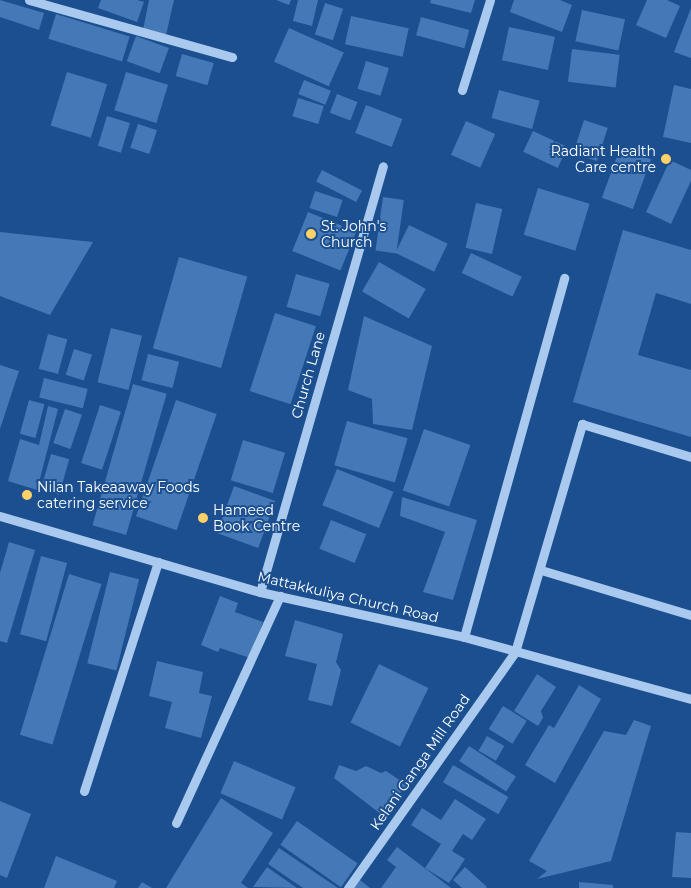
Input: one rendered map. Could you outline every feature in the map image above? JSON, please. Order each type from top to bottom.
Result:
[{"type":"street","points":[[29,0],[232,58]]},
{"type":"street","points":[[462,90],[490,0]]},
{"type":"street","name":"Church Lane","points":[[260,592],[383,166]]},
{"type":"street","points":[[464,637],[564,278]]},
{"type":"street","name":"Kelani Ganga Mill Road","points":[[348,888],[515,652],[541,570],[582,424],[691,457]]},
{"type":"street","name":"Mattakkuliya Church Road","points":[[0,516],[260,592],[464,637],[691,699]]},
{"type":"street","points":[[84,791],[158,562]]},
{"type":"street","points":[[541,570],[691,615]]},
{"type":"street","points":[[176,823],[280,596]]},
{"type":"building","points":[[0,0],[44,13],[39,30],[0,17]]},
{"type":"building","points":[[101,0],[137,0],[144,2],[137,22],[98,8]]},
{"type":"building","points":[[149,0],[174,0],[166,35],[143,30]]},
{"type":"building","points":[[276,0],[291,0],[289,5]]},
{"type":"building","points":[[298,0],[318,0],[312,26],[293,21]]},
{"type":"building","points":[[431,0],[475,0],[471,13],[430,3]]},
{"type":"building","points":[[514,0],[560,0],[572,5],[562,32],[510,12]]},
{"type":"building","points":[[647,0],[667,0],[680,6],[666,38],[636,25]]},
{"type":"building","points":[[325,3],[343,9],[333,40],[315,34]]},
{"type":"building","points":[[691,8],[691,58],[674,52]]},
{"type":"building","points":[[582,10],[625,19],[618,50],[575,41]]},
{"type":"building","points":[[56,14],[130,37],[122,61],[48,39]]},
{"type":"building","points":[[351,16],[409,28],[403,57],[345,44]]},
{"type":"building","points":[[421,17],[469,30],[464,48],[416,35]]},
{"type":"building","points":[[509,27],[555,37],[548,70],[502,60]]},
{"type":"building","points":[[289,28],[344,52],[329,86],[274,62]]},
{"type":"building","points":[[136,36],[169,48],[160,73],[127,61]]},
{"type":"building","points":[[572,49],[620,55],[616,88],[568,82]]},
{"type":"building","points":[[182,54],[214,63],[207,85],[176,76]]},
{"type":"building","points":[[366,61],[389,68],[380,96],[358,89]]},
{"type":"building","points":[[67,72],[107,84],[91,138],[51,126]]},
{"type":"building","points":[[126,72],[168,85],[156,123],[114,110]]},
{"type":"building","points":[[304,80],[331,91],[325,105],[298,94]]},
{"type":"building","points":[[674,85],[691,89],[691,143],[663,137]]},
{"type":"building","points":[[499,90],[540,101],[532,129],[491,118]]},
{"type":"building","points":[[337,94],[358,102],[350,121],[330,113]]},
{"type":"building","points":[[298,98],[324,106],[318,124],[292,116]]},
{"type":"building","points":[[366,105],[402,119],[392,147],[355,133]]},
{"type":"building","points":[[107,116],[130,123],[121,153],[98,146]]},
{"type":"building","points":[[584,120],[608,128],[597,161],[573,153]]},
{"type":"building","points":[[466,121],[495,134],[480,168],[451,155]]},
{"type":"building","points":[[138,124],[157,130],[149,154],[130,148]]},
{"type":"building","points":[[533,131],[567,147],[558,168],[523,152]]},
{"type":"building","points":[[620,148],[651,159],[633,209],[602,198]]},
{"type":"building","points":[[670,160],[691,170],[691,181],[671,224],[646,212]]},
{"type":"building","points":[[322,170],[362,190],[356,202],[316,182]]},
{"type":"building","points":[[538,188],[590,204],[575,251],[524,235]]},
{"type":"building","points":[[315,191],[343,200],[337,217],[309,208]]},
{"type":"building","points":[[383,197],[404,200],[396,253],[375,250]]},
{"type":"building","points":[[476,203],[502,209],[492,254],[466,248]]},
{"type":"building","points":[[308,212],[356,231],[340,270],[292,251]]},
{"type":"building","points":[[409,225],[448,244],[434,272],[395,253]]},
{"type":"building","points":[[623,230],[691,250],[691,304],[656,293],[638,355],[691,370],[691,437],[573,402]]},
{"type":"building","points":[[0,232],[93,242],[50,315],[0,296]]},
{"type":"building","points":[[471,253],[522,277],[512,297],[462,273]]},
{"type":"building","points":[[179,257],[247,277],[221,368],[153,348]]},
{"type":"building","points":[[379,262],[426,289],[409,318],[362,291]]},
{"type":"building","points":[[296,274],[330,284],[320,316],[287,307]]},
{"type":"building","points":[[275,313],[316,326],[291,404],[250,391]]},
{"type":"building","points":[[364,316],[432,346],[412,430],[373,424],[372,399],[348,390]]},
{"type":"building","points":[[111,328],[142,336],[129,390],[97,382]]},
{"type":"building","points":[[48,334],[67,339],[58,374],[39,369]]},
{"type":"building","points":[[74,349],[92,355],[84,381],[66,375]]},
{"type":"building","points":[[148,354],[179,362],[173,388],[141,380]]},
{"type":"building","points":[[0,365],[19,371],[0,429]]},
{"type":"building","points":[[44,378],[88,389],[83,408],[39,397]]},
{"type":"building","points":[[133,384],[167,394],[126,535],[92,525]]},
{"type":"building","points":[[29,400],[44,404],[35,438],[20,434]]},
{"type":"building","points":[[176,400],[217,414],[177,530],[136,516]]},
{"type":"building","points":[[100,405],[121,412],[102,470],[81,463]]},
{"type":"building","points":[[48,406],[58,409],[37,490],[8,481],[20,439],[39,445]]},
{"type":"building","points":[[65,409],[82,415],[70,449],[53,443]]},
{"type":"building","points":[[347,421],[408,438],[395,483],[334,465]]},
{"type":"building","points":[[424,429],[470,445],[449,506],[403,490]]},
{"type":"building","points":[[243,440],[285,453],[273,493],[231,480]]},
{"type":"building","points":[[51,454],[69,459],[59,495],[41,490]]},
{"type":"building","points":[[337,469],[394,492],[379,528],[322,505]]},
{"type":"building","points":[[234,486],[275,501],[258,548],[217,533]]},
{"type":"building","points":[[402,497],[477,520],[453,600],[423,592],[445,532],[400,516]]},
{"type":"building","points":[[331,520],[366,534],[355,563],[319,549]]},
{"type":"building","points":[[9,542],[35,550],[7,643],[0,641],[0,573]]},
{"type":"building","points":[[41,556],[67,563],[46,641],[20,634]]},
{"type":"building","points":[[110,572],[139,579],[116,670],[87,663]]},
{"type":"building","points":[[69,574],[102,584],[52,745],[20,735]]},
{"type":"building","points":[[220,596],[238,603],[235,612],[263,622],[250,658],[220,648],[218,652],[201,645]]},
{"type":"building","points":[[295,620],[343,634],[336,662],[341,670],[332,706],[308,700],[317,664],[285,656]]},
{"type":"building","points":[[157,661],[203,672],[199,693],[212,696],[201,738],[165,728],[172,702],[149,696]]},
{"type":"building","points":[[379,664],[428,688],[400,747],[351,722]]},
{"type":"building","points":[[537,674],[556,687],[541,711],[543,718],[538,726],[514,711]]},
{"type":"building","points":[[579,685],[601,699],[555,783],[525,765],[549,725],[554,728]]},
{"type":"building","points":[[503,706],[527,721],[512,744],[489,729]]},
{"type":"building","points":[[634,720],[651,726],[611,861],[537,879],[547,871],[529,861],[604,731],[626,735]]},
{"type":"building","points":[[487,736],[504,746],[496,761],[478,751]]},
{"type":"building","points":[[469,746],[516,776],[506,792],[459,761]]},
{"type":"building","points":[[234,761],[296,787],[282,819],[220,793]]},
{"type":"building","points":[[339,765],[356,771],[366,766],[381,773],[386,771],[407,785],[382,815],[334,778]]},
{"type":"building","points":[[453,765],[508,797],[498,814],[443,782]]},
{"type":"building","points":[[221,798],[273,833],[241,883],[248,888],[166,888]]},
{"type":"building","points":[[455,799],[486,819],[472,840],[463,834],[452,851],[465,859],[449,883],[425,868],[441,844],[411,825],[422,808],[441,820]]},
{"type":"building","points":[[0,801],[31,814],[7,878],[0,875]]},
{"type":"building","points":[[297,821],[358,863],[341,887],[280,845]]},
{"type":"building","points":[[676,832],[691,833],[691,878],[672,877]]},
{"type":"building","points":[[397,847],[451,888],[381,888],[396,867],[387,860]]},
{"type":"building","points":[[279,848],[338,888],[303,888],[268,864]]},
{"type":"building","points":[[56,856],[117,881],[114,888],[44,888]]},
{"type":"building","points":[[267,867],[297,888],[253,887]]},
{"type":"building","points":[[465,867],[487,887],[462,888],[453,880]]},
{"type":"building","points":[[360,880],[370,888],[354,888]]},
{"type":"building","points":[[142,882],[152,888],[138,888]]},
{"type":"building","points":[[579,882],[613,885],[613,888],[579,888]]},
{"type":"place","name":"Radiant Health Care centre","points":[[666,159]]},
{"type":"place","name":"St. John's Church","points":[[311,234]]},
{"type":"place","name":"Nilan Takeaaway Foods catering service","points":[[27,495]]},
{"type":"place","name":"Hameed Book Centre","points":[[203,518]]}]
